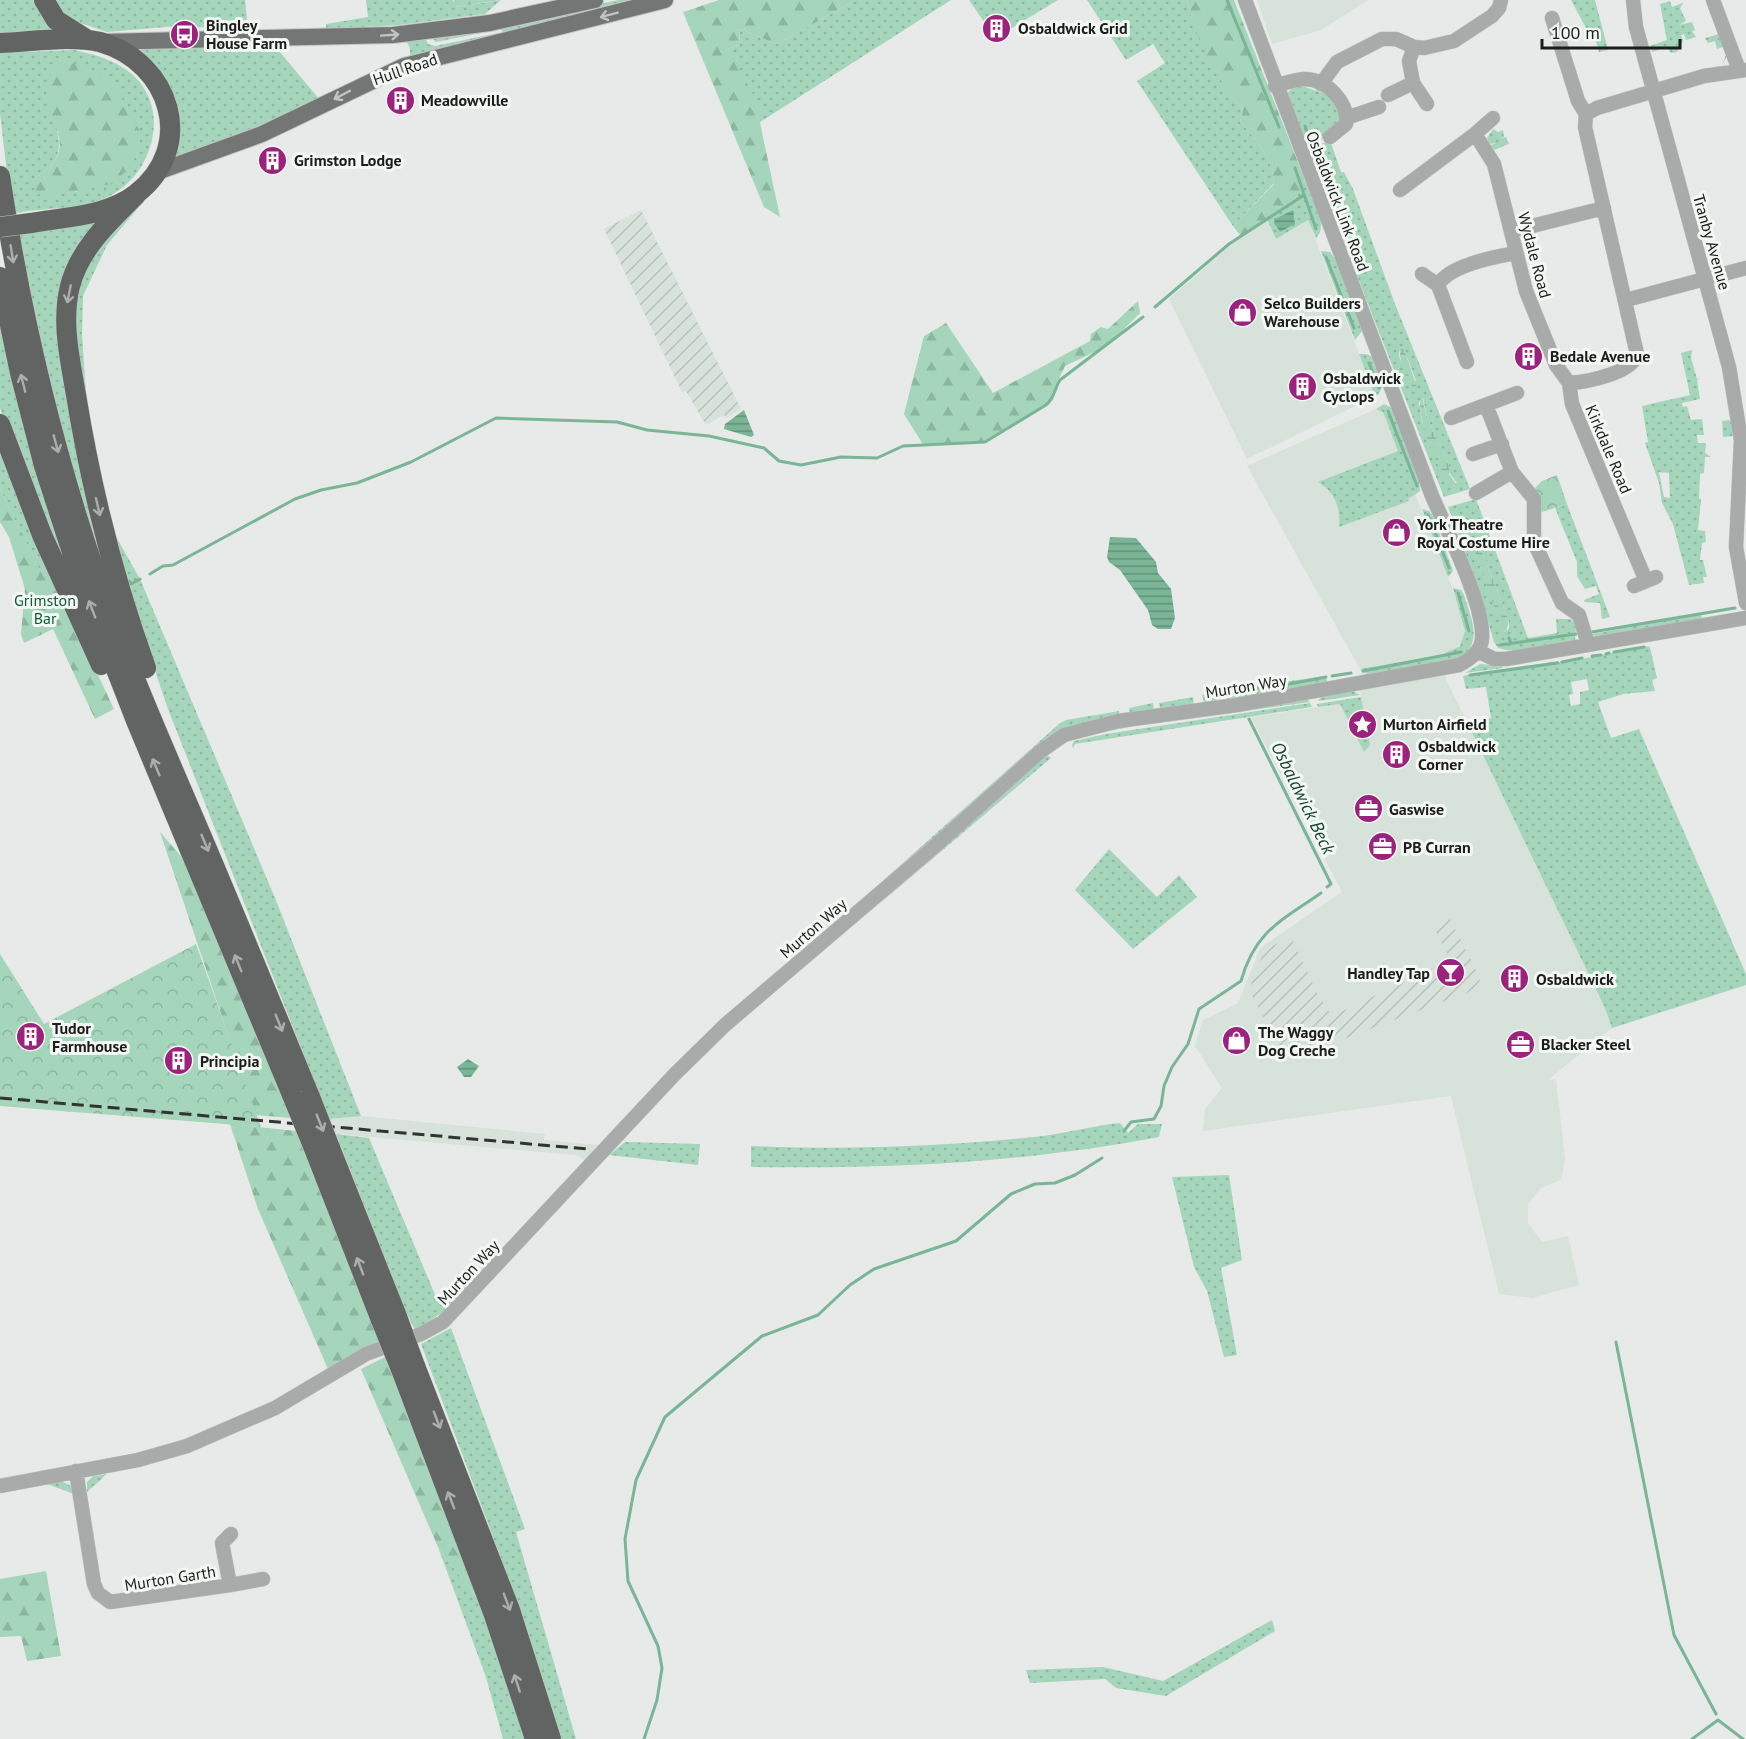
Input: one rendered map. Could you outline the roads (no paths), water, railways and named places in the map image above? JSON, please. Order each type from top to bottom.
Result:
[{"type":"highway","points":[[44,0],[56,20],[94,41],[124,51],[147,68],[164,93],[170,120],[170,135],[166,153],[157,172],[92,240],[79,263],[67,303],[67,337],[81,430],[102,524],[131,624],[177,754],[192,813]]},
{"type":"highway","points":[[9,43],[94,41]]},
{"type":"highway","points":[[0,176],[22,309],[59,457],[94,568],[409,1369],[510,1610],[551,1739]]},
{"type":"highway","points":[[0,227],[104,210],[136,195]]},
{"type":"highway","points":[[0,277],[20,373],[60,518],[137,723],[301,1096]]},
{"type":"highway","points":[[0,424],[69,596],[114,690],[137,723]]},
{"type":"highway","points":[[409,1369],[498,1625],[534,1739]]},
{"type":"main road","name":"Hull Road","points":[[94,41],[393,35],[490,23],[595,0]]},
{"type":"main road","name":"Hull Road","points":[[157,172],[262,134],[404,66],[665,0]]},
{"type":"street","name":"Osbaldwick Link Road","points":[[1245,0],[1275,86],[1465,576],[1481,627],[1482,641],[1478,651]]},
{"type":"street","points":[[1321,84],[1337,62],[1373,43],[1389,38],[1414,47],[1437,46],[1465,36],[1496,12],[1501,0]]},
{"type":"street","name":"Tranby Avenue","points":[[1633,0],[1636,27],[1729,367],[1741,440],[1742,490],[1736,547],[1746,601]]},
{"type":"street","points":[[1586,114],[1597,108],[1704,76],[1742,70],[1713,0]]},
{"type":"street","points":[[1552,18],[1578,101],[1586,114],[1585,127],[1626,300],[1746,268]]},
{"type":"street","points":[[1414,47],[1409,61],[1413,83],[1427,104]]},
{"type":"street","points":[[1275,86],[1305,79],[1321,84],[1338,97],[1346,118],[1342,129],[1330,137]]},
{"type":"street","points":[[1388,95],[1413,83]]},
{"type":"street","points":[[1346,118],[1378,107]]},
{"type":"street","points":[[1408,189],[1493,118]]},
{"type":"street","name":"Wydale Road","points":[[1475,134],[1494,164],[1529,299],[1556,365],[1569,382]]},
{"type":"street","points":[[1512,231],[1604,208]]},
{"type":"street","points":[[1438,285],[1443,278],[1479,261],[1516,253]]},
{"type":"street","points":[[1422,274],[1438,285],[1456,351],[1467,362]]},
{"type":"street","name":"Kirkdale Road","points":[[1626,300],[1636,354],[1635,361],[1627,368],[1569,382],[1572,404],[1645,581]]},
{"type":"street","points":[[1451,418],[1517,393]]},
{"type":"street","points":[[1486,405],[1512,472],[1534,499],[1534,542],[1563,603],[1579,615],[1586,636]]},
{"type":"street","points":[[1473,454],[1502,444]]},
{"type":"street","points":[[1476,493],[1512,472]]},
{"type":"street","points":[[1478,651],[1500,660],[1586,636],[1746,618]]},
{"type":"street","name":"Murton Way","points":[[0,1486],[160,1455],[228,1431],[275,1408],[366,1354],[421,1334],[442,1322],[667,1083],[725,1025],[934,847],[1041,751],[1064,735],[1118,721],[1277,698],[1459,665],[1478,651]]},
{"type":"street","name":"Murton Garth","points":[[76,1471],[94,1584],[103,1598],[120,1602],[263,1579]]},
{"type":"street","name":"Murton Garth","points":[[221,1538],[230,1585]]},
{"type":"waterway","points":[[1227,0],[1279,127]]},
{"type":"waterway","points":[[1305,126],[1310,141]]},
{"type":"waterway","points":[[1313,148],[1328,185]]},
{"type":"waterway","points":[[1295,168],[1316,229]]},
{"type":"waterway","points":[[1155,307],[1229,244],[1304,195]]},
{"type":"waterway","points":[[1326,257],[1354,328]]},
{"type":"waterway","points":[[150,574],[163,566],[173,565],[295,499],[321,490],[357,483],[411,462],[496,418],[617,422],[647,430],[709,436],[764,448],[779,461],[801,465],[841,457],[877,458],[903,446],[985,442],[1046,405],[1060,380],[1143,317]]},
{"type":"waterway","points":[[1369,363],[1379,388]]},
{"type":"waterway","points":[[1388,411],[1417,486]]},
{"type":"waterway","points":[[1428,515],[1449,568]]},
{"type":"waterway","points":[[129,581],[131,584],[140,579]]},
{"type":"waterway","points":[[1458,593],[1469,631]]},
{"type":"waterway","name":"Osbaldwick Beck","points":[[1592,632],[1735,608]]},
{"type":"waterway","name":"Osbaldwick Beck","points":[[1500,645],[1576,634]]},
{"type":"waterway","name":"Osbaldwick Beck","points":[[1509,638],[1511,643]]},
{"type":"waterway","points":[[1614,652],[1644,647]]},
{"type":"waterway","name":"Osbaldwick Beck","points":[[1363,671],[1461,652]]},
{"type":"waterway","points":[[1592,656],[1601,655]]},
{"type":"waterway","points":[[1562,662],[1582,658]]},
{"type":"waterway","points":[[1470,675],[1558,663]]},
{"type":"waterway","name":"Osbaldwick Beck","points":[[1332,676],[1351,673]]},
{"type":"waterway","name":"Osbaldwick Beck","points":[[1246,695],[1247,689],[1274,687],[1326,677]]},
{"type":"waterway","name":"Osbaldwick Beck","points":[[1249,719],[1331,884],[1327,887]]},
{"type":"waterway","name":"Osbaldwick Beck","points":[[1124,1131],[1131,1122],[1154,1119],[1161,1106],[1164,1086],[1172,1067],[1188,1044],[1199,1009],[1241,981],[1254,950],[1271,929],[1321,893]]},
{"type":"waterway","name":"Osbaldwick Beck","points":[[644,1739],[657,1700],[662,1668],[658,1646],[628,1581],[625,1539],[636,1480],[665,1417],[762,1336],[818,1315],[850,1285],[874,1269],[956,1241],[1011,1194],[1035,1184],[1055,1183],[1075,1175],[1102,1158]]},
{"type":"waterway","points":[[1616,1342],[1674,1635],[1716,1714]]},
{"type":"waterway","points":[[1692,1739],[1718,1720],[1743,1739]]},
{"type":"railway","points":[[0,1098],[588,1149]]},
{"type":"place","name":"Osbaldwick Grid","points":[[997,28]]},
{"type":"place","name":"Bingley House Farm","points":[[185,34]]},
{"type":"place","name":"Meadowville","points":[[400,100]]},
{"type":"place","name":"Grimston Lodge","points":[[273,160]]},
{"type":"place","name":"Selco Builders Warehouse","points":[[1243,312]]},
{"type":"place","name":"Bedale Avenue","points":[[1529,356]]},
{"type":"place","name":"Osbaldwick Cyclops","points":[[1302,387]]},
{"type":"place","name":"York Theatre Royal Costume Hire","points":[[1396,533]]},
{"type":"place","name":"Murton Airfield","points":[[1362,724]]},
{"type":"place","name":"Osbaldwick Corner","points":[[1397,755]]},
{"type":"place","name":"Gaswise","points":[[1368,809]]},
{"type":"place","name":"PB Curran","points":[[1382,847]]},
{"type":"place","name":"Handley Tap","points":[[1451,973]]},
{"type":"place","name":"Osbaldwick","points":[[1515,979]]},
{"type":"place","name":"Tudor Farmhouse","points":[[31,1037]]},
{"type":"place","name":"The Waggy Dog Creche","points":[[1237,1041]]},
{"type":"place","name":"Blacker Steel","points":[[1520,1044]]},
{"type":"place","name":"Principia","points":[[179,1061]]},
{"type":"park label","name":"Grimston Bar","points":[[45,609]]}]
